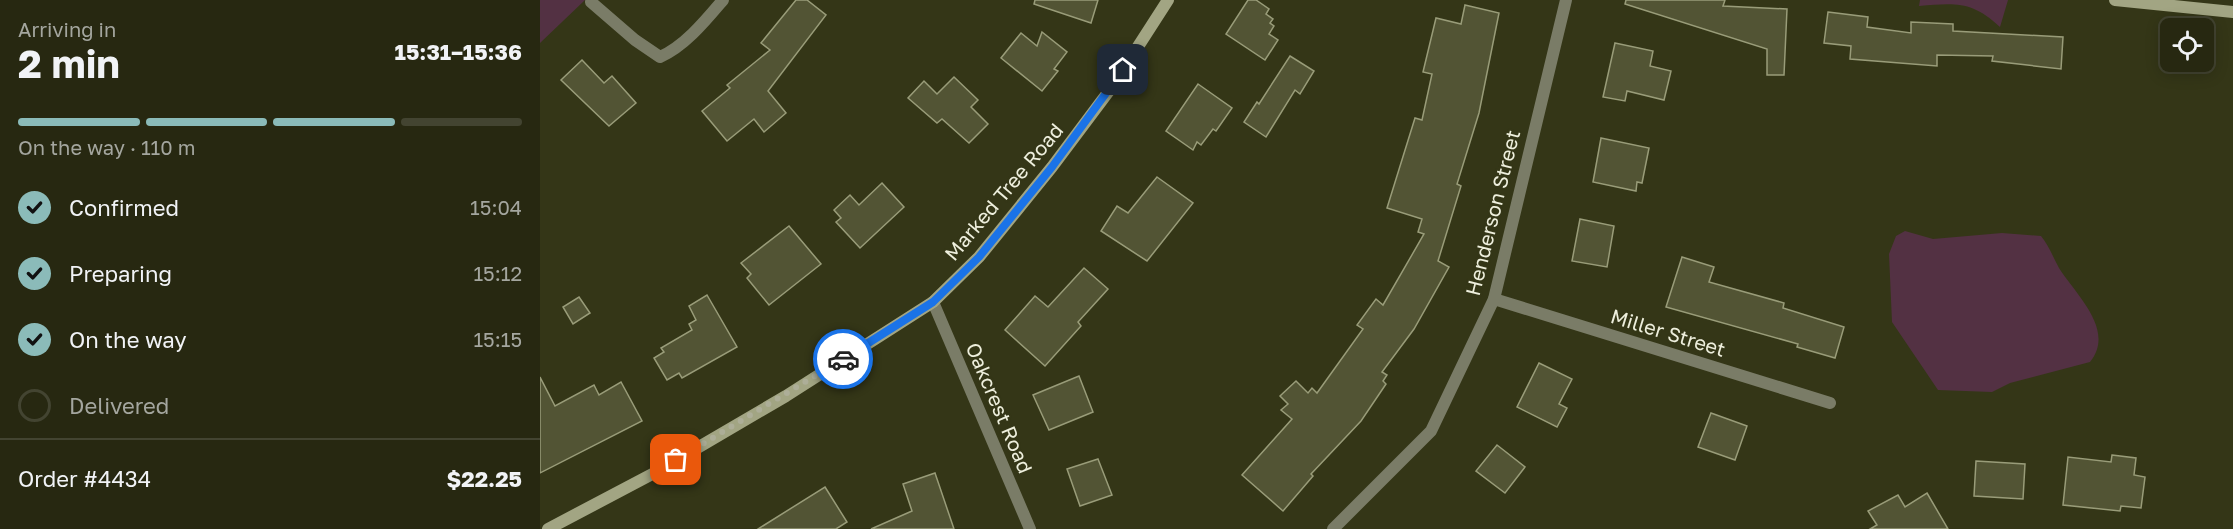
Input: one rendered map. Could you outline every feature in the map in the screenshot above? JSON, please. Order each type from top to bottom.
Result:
[{"type":"street","points":[[591,2],[635,40],[660,57],[670,53],[708,19],[723,0]]},
{"type":"street","name":"Marked Tree Road","points":[[548,529],[668,465],[786,396],[933,302],[979,257],[1052,167],[1112,87],[1168,0]]},
{"type":"street","name":"Henderson Street","points":[[1333,529],[1431,431],[1494,299],[1566,0]]},
{"type":"street","points":[[2115,0],[2233,12]]},
{"type":"street","name":"Miller Street","points":[[1494,299],[1830,403]]},
{"type":"street","name":"Oakcrest Road","points":[[933,302],[1030,529]]},
{"type":"shaded area","points":[[540,0],[585,0],[540,43]]},
{"type":"shaded area","points":[[1920,0],[2008,0],[2000,27],[1972,8],[1954,4],[1919,6]]},
{"type":"shaded area","points":[[1905,231],[1933,239],[2002,233],[2041,236],[2059,268],[2091,313],[2096,325],[2099,338],[2097,350],[2090,362],[2010,383],[1992,392],[1938,390],[1892,322],[1889,254],[1896,236]]},
{"type":"building","points":[[796,0],[807,0],[826,15],[768,91],[786,113],[764,132],[754,119],[727,141],[702,111],[730,88],[727,85],[770,50],[761,43]]},
{"type":"building","points":[[1035,0],[1098,0],[1091,23],[1034,4]]},
{"type":"building","points":[[1248,0],[1256,0],[1269,9],[1266,14],[1273,19],[1270,23],[1274,26],[1269,34],[1278,40],[1265,60],[1226,34]]},
{"type":"building","points":[[1626,0],[1725,0],[1723,6],[1787,9],[1784,75],[1767,75],[1767,49],[1625,4]]},
{"type":"building","points":[[1465,5],[1499,13],[1479,113],[1457,184],[1461,186],[1438,261],[1449,267],[1414,329],[1382,372],[1387,375],[1383,381],[1386,384],[1361,421],[1311,474],[1313,476],[1283,511],[1242,475],[1292,419],[1281,410],[1288,404],[1280,396],[1296,381],[1308,393],[1312,388],[1317,393],[1363,329],[1357,325],[1376,299],[1383,305],[1424,234],[1418,232],[1422,219],[1387,208],[1415,118],[1422,120],[1432,74],[1423,72],[1436,18],[1461,24]]},
{"type":"building","points":[[1828,12],[1868,17],[1867,27],[1911,33],[1911,22],[1953,24],[1953,31],[2063,37],[2061,69],[1992,61],[1993,56],[1937,55],[1937,66],[1850,59],[1851,46],[1824,43]]},
{"type":"building","points":[[1042,32],[1067,52],[1054,69],[1058,71],[1042,91],[1001,58],[1021,33],[1037,46]]},
{"type":"building","points":[[1615,43],[1653,51],[1650,66],[1671,71],[1664,100],[1627,91],[1625,101],[1603,97]]},
{"type":"building","points":[[1290,56],[1314,71],[1300,94],[1295,90],[1266,137],[1244,122],[1257,102],[1259,104]]},
{"type":"building","points":[[582,60],[604,83],[612,76],[636,103],[609,126],[561,80]]},
{"type":"building","points":[[954,77],[978,100],[971,107],[988,124],[969,143],[942,119],[937,123],[908,98],[924,81],[937,94]]},
{"type":"building","points":[[1198,84],[1232,108],[1216,131],[1213,129],[1201,145],[1197,142],[1193,150],[1166,131]]},
{"type":"building","points":[[1601,138],[1649,148],[1642,183],[1637,182],[1636,191],[1593,182]]},
{"type":"building","points":[[1157,177],[1193,203],[1147,261],[1101,231],[1117,206],[1128,213]]},
{"type":"building","points":[[882,183],[904,207],[860,248],[836,222],[841,218],[834,210],[850,195],[859,205]]},
{"type":"building","points":[[1580,219],[1614,226],[1607,267],[1572,261]]},
{"type":"building","points":[[789,226],[821,264],[769,305],[747,278],[751,274],[741,263]]},
{"type":"building","points":[[1682,257],[1714,267],[1709,282],[1784,303],[1783,308],[1844,327],[1835,358],[1797,347],[1798,344],[1666,307]]},
{"type":"building","points":[[1084,268],[1108,289],[1078,322],[1081,326],[1045,366],[1005,330],[1035,296],[1048,307]]},
{"type":"building","points":[[707,295],[737,347],[682,378],[679,373],[667,380],[654,358],[664,352],[661,348],[692,330],[689,324],[696,320],[689,306]]},
{"type":"building","points":[[579,297],[590,313],[573,324],[563,307]]},
{"type":"building","points":[[1539,363],[1572,379],[1559,404],[1567,408],[1557,427],[1517,407]]},
{"type":"building","points":[[1079,376],[1093,412],[1049,430],[1033,395]]},
{"type":"building","points":[[540,377],[555,406],[594,385],[599,395],[621,382],[642,421],[540,473]]},
{"type":"building","points":[[1711,413],[1747,426],[1735,460],[1698,447]]},
{"type":"building","points":[[1497,445],[1525,467],[1505,493],[1476,471]]},
{"type":"building","points":[[2112,455],[2136,458],[2134,475],[2145,477],[2141,508],[2121,506],[2120,511],[2063,505],[2068,457],[2111,462]]},
{"type":"building","points":[[1098,459],[1112,495],[1080,506],[1067,469]]},
{"type":"building","points":[[1976,461],[2025,464],[2023,499],[1974,496]]},
{"type":"building","points":[[935,473],[954,529],[871,529],[912,511],[903,484]]},
{"type":"building","points":[[825,487],[847,522],[836,529],[758,529]]},
{"type":"building","points":[[1927,493],[1948,529],[1870,529],[1877,525],[1868,511],[1898,495],[1905,507]]},
{"type":"way so far","points":[[676,460],[786,396],[843,359]]},
{"type":"route","points":[[843,359],[933,302],[979,257],[1052,167],[1123,70]]}]
